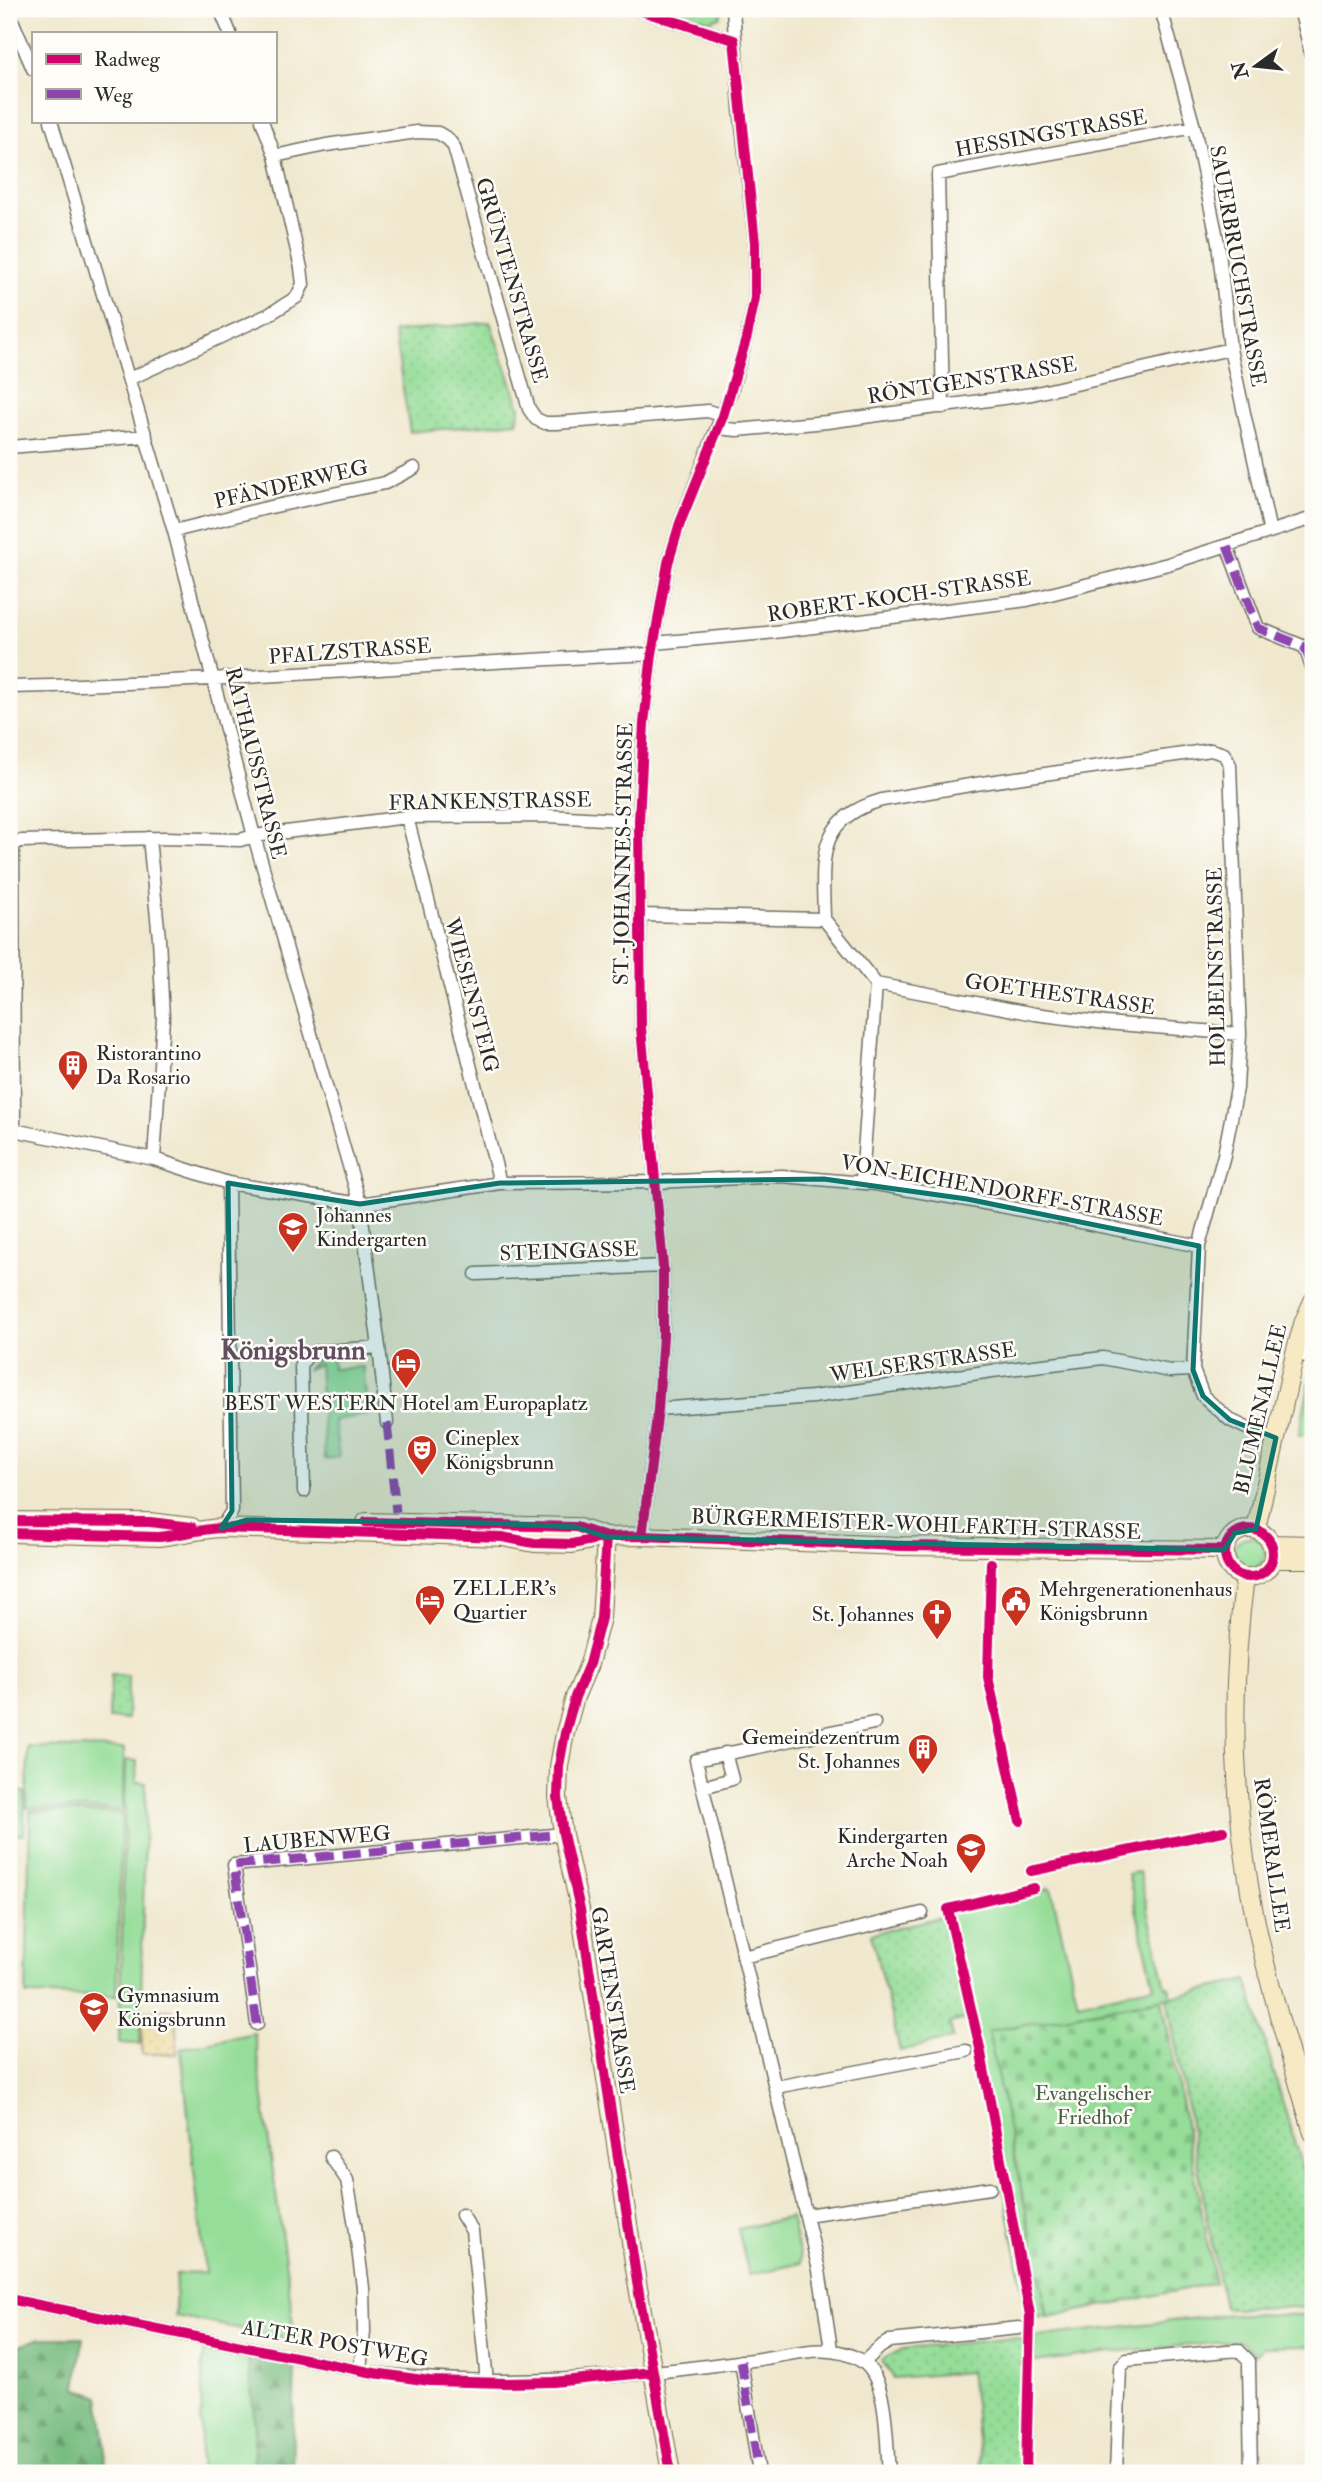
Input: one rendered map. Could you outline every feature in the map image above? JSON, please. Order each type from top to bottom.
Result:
[{"type":"street","points":[[220,9],[230,32]]},
{"type":"street","points":[[635,9],[734,40]]},
{"type":"street","name":"ST.-JOHANNES-STRASSE","points":[[642,1536],[658,1409],[663,1335],[663,1266],[642,1059],[639,821],[644,723],[653,648],[668,563],[680,523],[720,422],[747,336],[757,273],[733,9]]},
{"type":"street","name":"SAUERBRUCHSTRASSE","points":[[1161,9],[1194,127],[1218,243],[1230,349],[1270,532]]},
{"type":"street","points":[[1300,9],[1313,61]]},
{"type":"street","points":[[9,13],[11,24],[32,67]]},
{"type":"street","name":"RATHAUSSTRASSE","points":[[51,122],[174,531],[254,836],[360,1204],[387,1423]]},
{"type":"street","points":[[129,379],[268,315],[298,297],[303,284],[301,268],[275,156],[262,122]]},
{"type":"street","name":"HESSINGSTRASSE","points":[[943,407],[938,174],[1194,127]]},
{"type":"street","name":"GRÜNTENSTRASSE","points":[[275,156],[326,145],[417,132],[438,133],[448,139],[454,148],[517,376],[529,409],[536,419],[545,423],[557,423],[708,411],[720,422]]},
{"type":"street","name":"RÖNTGENSTRASSE","points":[[720,422],[737,430],[943,407],[1032,394],[1230,349]]},
{"type":"street","points":[[9,447],[146,436]]},
{"type":"street","name":"PFÄNDERWEG","points":[[174,531],[385,483],[414,468]]},
{"type":"street","name":"ROBERT-KOCH-STRASSE","points":[[653,648],[1015,603],[1124,576],[1313,518]]},
{"type":"street","points":[[1227,546],[1258,628],[1305,647],[1313,671]]},
{"type":"street","name":"PFALZSTRASSE","points":[[9,687],[215,681],[653,648]]},
{"type":"street","name":"HOLBEINSTRASSE","points":[[824,919],[823,869],[827,841],[838,822],[860,807],[882,800],[982,783],[1211,750],[1224,754],[1230,765],[1240,1034],[1237,1088],[1227,1142],[1199,1246],[1193,1370],[1203,1396],[1230,1420],[1262,1435],[1276,1438]]},
{"type":"street","name":"FRANKENSTRASSE","points":[[11,848],[20,841],[149,838],[240,840],[407,817],[549,816],[639,821]]},
{"type":"street","name":"WIESENSTEIG","points":[[407,817],[500,1183]]},
{"type":"street","points":[[149,838],[160,949],[163,1018],[154,1159]]},
{"type":"street","points":[[11,848],[11,1130]]},
{"type":"street","points":[[640,915],[824,919],[876,984],[862,1181]]},
{"type":"street","name":"GOETHESTRASSE","points":[[876,984],[1035,1014],[1240,1034]]},
{"type":"street","name":"VON-EICHENDORFF-STRASSE","points":[[11,1130],[154,1159],[228,1183],[360,1204],[500,1183],[656,1182],[782,1176],[862,1181],[1199,1246]]},
{"type":"street","points":[[221,1528],[232,1511],[228,1183]]},
{"type":"street","name":"STEINGASSE","points":[[476,1274],[663,1266]]},
{"type":"street","name":"BLUMENALLEE","points":[[1256,1530],[1295,1353],[1313,1301]]},
{"type":"street","points":[[304,1491],[301,1364],[309,1354],[379,1347]]},
{"type":"street","points":[[1295,1353],[1313,1357]]},
{"type":"street","name":"WELSERSTRASSE","points":[[658,1409],[813,1397],[1103,1358],[1170,1371],[1193,1370]]},
{"type":"street","name":"BÜRGERMEISTER-WOHLFARTH-STRASSE","points":[[9,1521],[150,1522],[199,1529],[221,1528],[247,1520],[554,1535],[576,1527],[606,1537],[912,1546],[1224,1550]]},
{"type":"street","points":[[1249,1528],[1256,1530],[1268,1538],[1272,1551],[1265,1571],[1259,1575],[1244,1577],[1227,1564],[1224,1550],[1235,1532],[1249,1528]]},
{"type":"street","name":"BÜRGERMEISTER-WOHLFARTH-STRASSE","points":[[9,1533],[159,1536],[180,1535],[199,1529]]},
{"type":"street","name":"GARTENSTRASSE","points":[[606,1537],[601,1619],[589,1664],[575,1697],[559,1766],[558,1797],[583,1929],[636,2282],[671,2473]]},
{"type":"street","points":[[1272,1551],[1313,1545]]},
{"type":"street","points":[[1272,1551],[1313,1559]]},
{"type":"street","name":"RÖMERALLEE","points":[[1244,1577],[1236,1652],[1235,1706],[1236,1765],[1244,1844],[1250,1890],[1267,1972],[1313,2133]]},
{"type":"street","points":[[874,1723],[696,1760],[806,2215],[826,2307],[831,2349],[864,2362],[876,2380],[884,2408],[889,2473]]},
{"type":"street","points":[[702,1787],[732,1779],[725,1753]]},
{"type":"street","name":"LAUBENWEG","points":[[257,2024],[234,1865],[563,1834]]},
{"type":"street","points":[[743,1957],[922,1913]]},
{"type":"street","points":[[776,2087],[966,2051]]},
{"type":"street","name":"ALTER POSTWEG","points":[[331,2157],[347,2180],[355,2225],[363,2288],[364,2332],[360,2370]]},
{"type":"street","points":[[806,2215],[990,2188]]},
{"type":"street","points":[[462,2215],[472,2231],[486,2382]]},
{"type":"street","name":"ALTER POSTWEG","points":[[11,2300],[360,2370],[430,2381],[553,2382],[831,2349]]},
{"type":"street","points":[[864,2362],[890,2341],[1019,2328]]},
{"type":"street","points":[[1116,2473],[1120,2368],[1127,2360],[1238,2350],[1249,2361],[1251,2473]]},
{"type":"street","points":[[741,2361],[759,2473]]},
{"type":"highlighted area","points":[[824,1179],[967,1199],[1199,1246],[1193,1370],[1203,1396],[1230,1420],[1276,1438],[1256,1529],[1235,1533],[1224,1550],[606,1537],[576,1527],[485,1523],[247,1520],[221,1528],[232,1511],[228,1183],[360,1204],[500,1183]]},
{"type":"green space","points":[[667,9],[723,9],[720,17],[709,21]]},
{"type":"green space","points":[[490,322],[520,408],[517,422],[410,432],[394,332]]},
{"type":"green space","points":[[332,1356],[333,1369],[363,1367],[368,1415],[334,1420],[339,1457],[325,1459],[319,1364],[306,1370],[318,1358]]},
{"type":"green space","points":[[1313,1376],[1313,1435],[1299,1435],[1310,1380]]},
{"type":"green space","points":[[1249,1537],[1260,1542],[1265,1553],[1260,1564],[1249,1569],[1238,1564],[1233,1553],[1238,1542]]},
{"type":"green space","points":[[111,1675],[128,1676],[127,1719],[109,1719]]},
{"type":"green space","points":[[28,1747],[124,1749],[123,1810],[27,1808]]},
{"type":"green space","points":[[126,1760],[137,1761],[136,1782],[146,1783],[140,2044],[119,2043]]},
{"type":"green space","points":[[9,1792],[25,1792],[24,1835],[9,1835]]},
{"type":"green space","points":[[30,1811],[122,1813],[116,1996],[26,1995]]},
{"type":"green space","points":[[1139,1872],[1166,1987],[1169,1986],[1171,1997],[989,2031],[1048,2317],[1028,2314],[974,2037],[945,1913],[1051,1888],[1078,2003],[1154,1986],[1128,1874]]},
{"type":"green space","points":[[944,1916],[966,2019],[950,2023],[953,2038],[900,2051],[871,1934]]},
{"type":"green space","points":[[1247,1980],[1313,2206],[1313,2307],[1224,2308],[1167,1998]]},
{"type":"green space","name":"Evangelischer Friedhof","points":[[1162,1999],[1215,2283],[1048,2317],[988,2031]]},
{"type":"green space","points":[[254,2033],[296,2340],[175,2316],[176,2274],[205,2273],[181,2048]]},
{"type":"green space","points":[[791,2217],[801,2263],[749,2275],[738,2229]]},
{"type":"green space","points":[[1231,2314],[1313,2315],[1313,2346],[1263,2347],[1256,2354],[1239,2341],[1111,2352],[1034,2362],[1034,2337]]},
{"type":"green space","points":[[40,2338],[83,2338],[76,2388],[99,2397],[106,2444],[105,2473],[9,2473],[9,2350]]},
{"type":"green space","points":[[1013,2338],[1027,2341],[1024,2473],[982,2473],[970,2372],[894,2378],[881,2360],[903,2349]]},
{"type":"green space","points":[[203,2349],[248,2357],[255,2425],[253,2473],[200,2473]]},
{"type":"green space","points":[[248,2357],[295,2365],[292,2473],[253,2473],[255,2425]]},
{"type":"sand","points":[[176,2010],[177,2054],[142,2054],[142,2011]]},
{"type":"marked path","points":[[1227,546],[1258,628],[1305,647],[1313,671]]},
{"type":"marked path","points":[[387,1423],[396,1512]]},
{"type":"marked path","points":[[257,2024],[234,1865],[563,1834]]},
{"type":"marked path","points":[[741,2361],[759,2473]]},
{"type":"cycle path","points":[[635,9],[734,40],[755,243],[755,298],[747,336],[723,416],[680,523],[668,563],[652,654],[644,723],[639,821],[641,1028],[663,1266],[663,1335],[658,1409],[642,1536]]},
{"type":"cycle path","points":[[9,1521],[150,1522],[192,1527]]},
{"type":"cycle path","points":[[366,1522],[576,1527],[606,1537]]},
{"type":"cycle path","points":[[9,1533],[159,1537],[221,1528],[502,1537],[534,1543],[572,1544],[606,1537],[642,1536],[901,1546],[1224,1550]]},
{"type":"cycle path","points":[[1249,1529],[1266,1536],[1273,1553],[1266,1570],[1249,1577],[1232,1570],[1225,1553],[1232,1536],[1249,1529]]},
{"type":"cycle path","points":[[606,1537],[601,1618],[589,1664],[575,1697],[565,1733],[559,1766],[558,1797],[563,1834],[580,1909],[637,2282],[671,2473]]},
{"type":"cycle path","points":[[991,1563],[988,1677],[1020,1821]]},
{"type":"cycle path","points":[[1031,1871],[1223,1831]]},
{"type":"cycle path","points":[[1026,2473],[1030,2315],[980,2048],[948,1909],[1034,1888]]},
{"type":"cycle path","points":[[9,2299],[374,2373],[430,2381],[553,2382],[653,2372]]},
{"type":"place","name":"Ristorantino Da Rosario","points":[[73,1092]]},
{"type":"place","name":"Johannes Kindergarten","points":[[293,1254]]},
{"type":"place","name":"BEST WESTERN Hotel am Europaplatz","points":[[406,1390]]},
{"type":"place","name":"Cineplex Königsbrunn","points":[[422,1477]]},
{"type":"place","name":"ZELLER's Quartier","points":[[430,1627]]},
{"type":"place","name":"Mehrgenerationenhaus Königsbrunn","points":[[1016,1628]]},
{"type":"place","name":"St. Johannes","points":[[937,1641]]},
{"type":"place","name":"Gemeindezentrum St. Johannes","points":[[923,1776]]},
{"type":"place","name":"Kindergarten Arche Noah","points":[[971,1875]]},
{"type":"place","name":"Gymnasium Königsbrunn","points":[[94,2034]]},
{"type":"district","name":"Königsbrunn","points":[[293,1349]]}]
